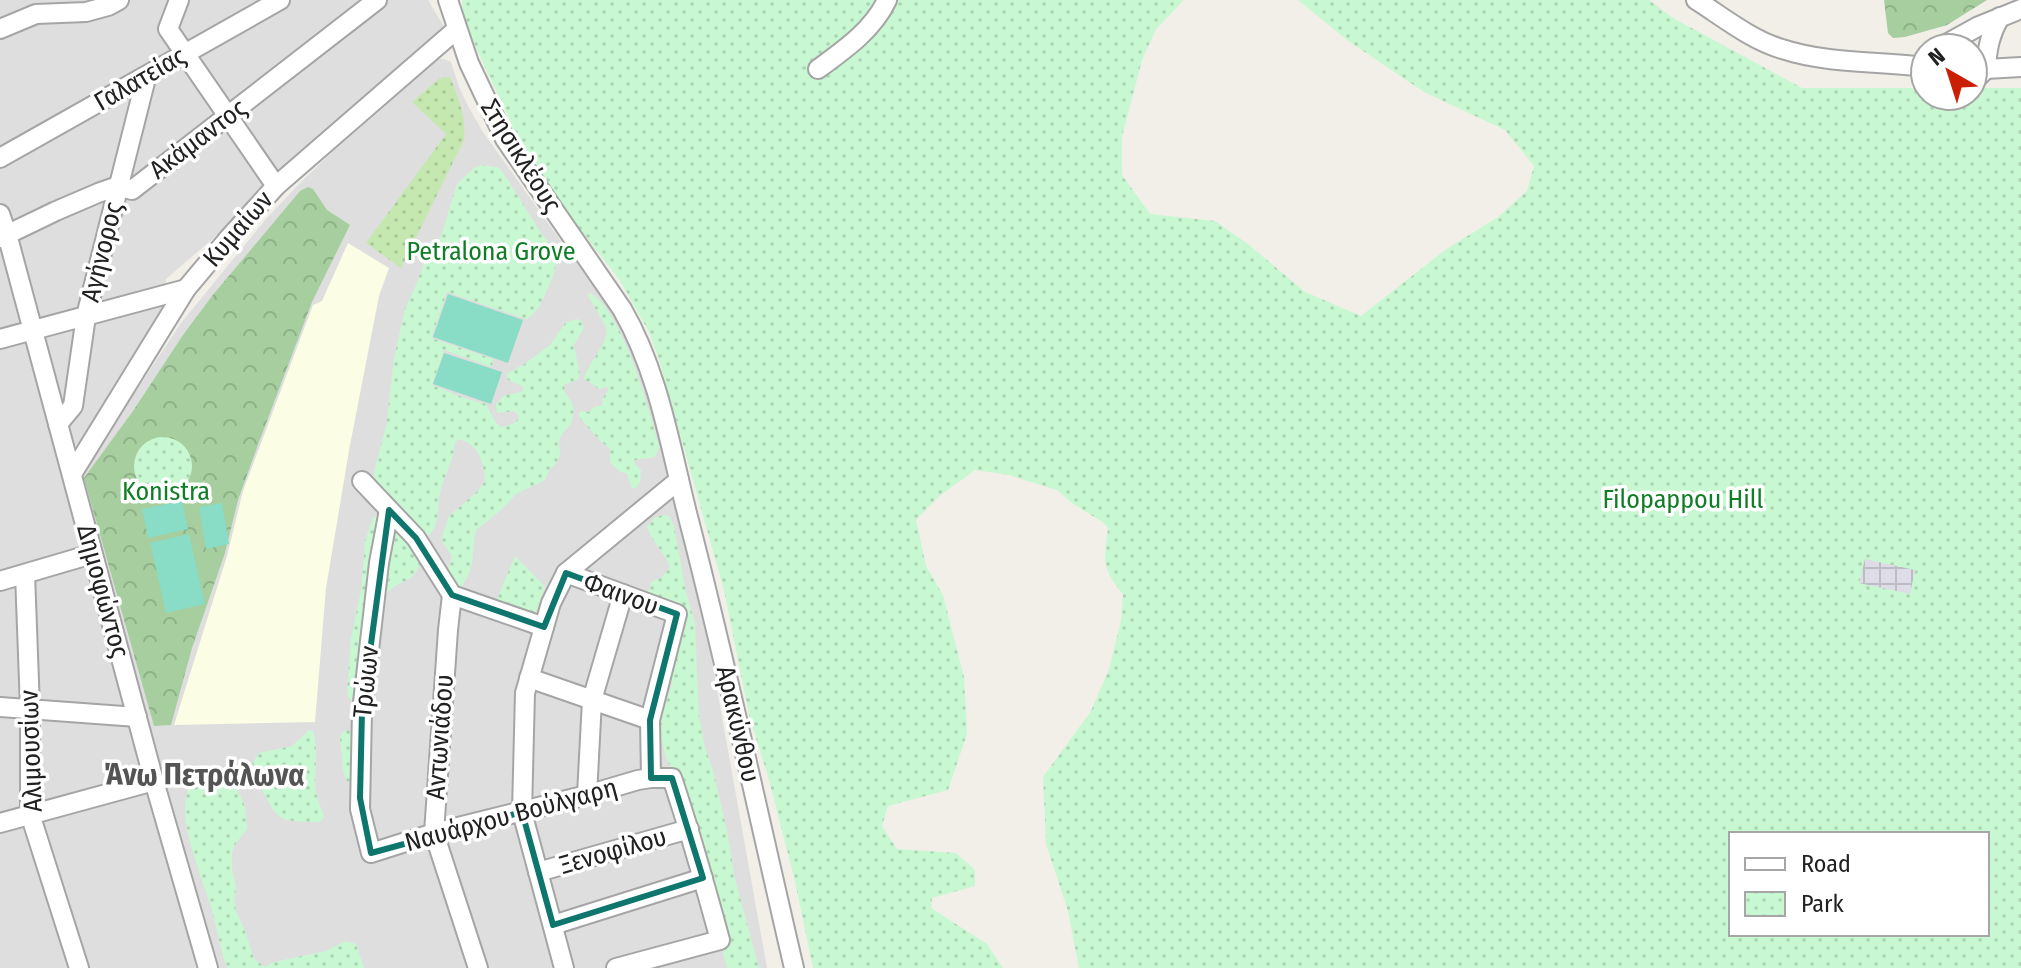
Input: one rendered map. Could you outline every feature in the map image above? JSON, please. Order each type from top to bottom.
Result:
[{"type":"street","points":[[0,29],[61,6],[86,12],[119,0]]},
{"type":"street","points":[[179,0],[168,29],[276,186]]},
{"type":"street","name":"Γαλατείας","points":[[0,158],[280,0]]},
{"type":"street","name":"Ακάμαντος","points":[[4,236],[118,186],[132,190],[377,0]]},
{"type":"street","name":"Στησικλέους","points":[[448,0],[475,79],[505,139],[628,320],[654,380],[679,480]]},
{"type":"street","points":[[818,69],[857,39],[887,0]]},
{"type":"street","points":[[1696,0],[1757,39],[1781,49],[1826,58],[1909,62]]},
{"type":"street","points":[[1969,32],[2021,9]]},
{"type":"street","points":[[1989,42],[2000,17]]},
{"type":"street","name":"Κυμαίων","points":[[72,474],[186,289],[228,239],[276,186],[457,29]]},
{"type":"street","points":[[1989,71],[2013,68],[2021,56]]},
{"type":"street","name":"Αγήνορος","points":[[58,424],[73,406],[86,316],[145,82],[142,78]]},
{"type":"street","name":"Δημοφώντος","points":[[0,214],[208,968]]},
{"type":"street","points":[[0,339],[186,289]]},
{"type":"street","points":[[564,968],[522,812],[525,693],[551,603],[566,573],[679,480]]},
{"type":"street","name":"Αρακύνθου","points":[[679,480],[794,968]]},
{"type":"street","points":[[362,481],[416,538],[452,595],[544,627]]},
{"type":"street","name":"Τρώων","points":[[371,853],[360,809],[360,745],[375,593],[389,510]]},
{"type":"street","points":[[0,581],[92,554]]},
{"type":"street","name":"Φαινου","points":[[566,573],[677,614],[650,720]]},
{"type":"street","name":"Αλιμουσίων","points":[[25,574],[30,814],[79,968]]},
{"type":"street","points":[[587,795],[592,700],[623,594]]},
{"type":"street","name":"Αντωνιάδου","points":[[452,595],[434,833],[478,968]]},
{"type":"street","points":[[529,678],[650,720],[651,778],[672,778],[689,829],[720,940],[616,968]]},
{"type":"street","points":[[0,707],[137,717]]},
{"type":"street","name":"Ναυάρχου Βούλγαρη","points":[[371,853],[434,833],[651,778]]},
{"type":"street","points":[[0,823],[154,781]]},
{"type":"street","name":"Ξενοφίλου","points":[[538,872],[689,829]]},
{"type":"street","points":[[553,925],[703,878]]},
{"type":"highlighted area","points":[[389,510],[416,538],[452,595],[544,627],[566,573],[677,614],[650,720],[651,778],[672,778],[703,878],[553,925],[522,812],[371,853],[360,798],[362,711]]},
{"type":"shaded area","points":[[0,0],[269,0],[0,153]]},
{"type":"shaded area","points":[[288,0],[428,0],[449,35],[166,279],[161,315],[82,442],[60,453],[103,628],[147,779],[0,820],[0,163]]},
{"type":"shaded area","points":[[439,59],[451,62],[459,87],[483,132],[616,318],[628,340],[650,398],[710,650],[767,968],[213,968],[79,477],[181,323],[266,219],[329,155]]},
{"type":"shaded area","points":[[348,243],[389,268],[379,296],[326,588],[315,722],[174,725],[227,556],[243,491],[313,305],[322,301]]},
{"type":"shaded area","points":[[1865,559],[1915,570],[1910,594],[1859,583]]},
{"type":"shaded area","points":[[149,784],[200,968],[0,968],[0,825]]},
{"type":"green space","name":"Filopappou Hill","points":[[462,0],[1184,0],[1156,29],[1142,60],[1122,137],[1122,175],[1150,214],[1215,221],[1305,292],[1361,316],[1445,250],[1498,217],[1527,191],[1534,166],[1505,130],[1424,92],[1347,40],[1298,0],[1649,0],[1673,18],[1802,88],[1909,88],[1909,112],[1989,112],[1989,88],[2021,88],[2021,968],[1079,968],[1068,911],[1046,844],[1043,777],[1091,711],[1109,669],[1121,621],[1123,594],[1106,563],[1108,528],[1104,523],[1057,490],[1009,475],[975,470],[938,497],[916,520],[926,566],[943,595],[964,677],[967,734],[948,790],[888,806],[882,826],[897,849],[956,853],[975,870],[975,886],[932,898],[931,908],[987,944],[1003,968],[813,968],[794,877],[749,715],[724,590],[660,363],[649,332],[619,279],[524,152],[463,19]]},
{"type":"green space","points":[[1884,0],[1987,0],[1947,25],[1922,32],[1909,32],[1909,36],[1905,37],[1893,38],[1888,33]]},
{"type":"green space","points":[[450,77],[461,108],[464,140],[401,268],[366,243],[446,134],[412,102],[440,78]]},
{"type":"green space","name":"Petralona Grove","points":[[483,165],[500,168],[554,250],[555,268],[539,306],[526,319],[447,292],[431,338],[493,359],[492,367],[444,350],[432,385],[486,404],[496,423],[501,427],[510,425],[519,416],[514,411],[497,413],[496,404],[505,395],[521,392],[524,388],[507,379],[508,373],[550,345],[566,322],[577,319],[583,322],[583,329],[574,345],[580,375],[577,380],[565,384],[564,391],[574,409],[571,424],[559,441],[560,455],[545,480],[516,494],[476,530],[471,567],[459,590],[450,583],[448,570],[452,556],[441,540],[449,516],[485,481],[482,461],[476,450],[460,439],[455,442],[440,493],[436,522],[428,536],[423,535],[379,489],[374,475],[386,427],[394,358],[405,309],[426,257],[439,242],[457,184],[474,168]]},
{"type":"green space","name":"Konistra","points":[[308,187],[313,189],[327,210],[350,225],[312,302],[238,500],[225,553],[192,648],[171,725],[154,726],[84,478],[212,296],[300,191]]},
{"type":"green space","points":[[590,293],[613,318],[623,338],[658,442],[656,456],[634,461],[641,470],[640,482],[635,489],[631,487],[627,474],[610,462],[610,448],[601,442],[579,414],[602,406],[609,389],[600,389],[584,378],[607,330],[588,296]]},
{"type":"green space","points":[[448,294],[523,320],[508,363],[433,337]]},
{"type":"green space","points":[[444,353],[502,372],[491,404],[433,384]]},
{"type":"green space","points":[[163,437],[184,445],[192,466],[184,487],[163,495],[142,487],[134,466],[142,445]]},
{"type":"green space","points":[[182,501],[188,529],[148,538],[142,509]]},
{"type":"green space","points":[[222,503],[229,544],[206,549],[199,507]]},
{"type":"green space","points":[[379,515],[392,522],[419,557],[420,565],[410,578],[394,587],[384,598],[358,697],[354,701],[349,699],[347,691],[351,639],[361,590],[365,541],[373,518]]},
{"type":"green space","points":[[663,515],[669,516],[674,526],[695,624],[699,716],[727,831],[735,879],[759,968],[727,968],[723,943],[664,749],[661,732],[663,707],[671,688],[670,675],[680,623],[641,591],[647,592],[651,582],[662,577],[670,567],[647,526]]},
{"type":"green space","points":[[189,534],[205,604],[166,613],[150,543]]},
{"type":"green space","points":[[515,556],[545,587],[531,624],[492,611]]},
{"type":"green space","points":[[309,730],[313,731],[315,744],[315,788],[324,817],[320,822],[289,820],[277,814],[264,794],[252,764],[259,753],[292,746]]},
{"type":"green space","points":[[349,730],[353,738],[352,783],[347,782],[343,770],[340,736]]},
{"type":"green space","points":[[208,768],[227,778],[244,804],[247,829],[232,852],[232,868],[236,911],[254,959],[265,967],[274,962],[326,951],[346,941],[356,944],[364,968],[227,968],[186,822],[189,788]]},
{"type":"district","name":"Άνω Πετράλωνα","points":[[204,775]]}]
